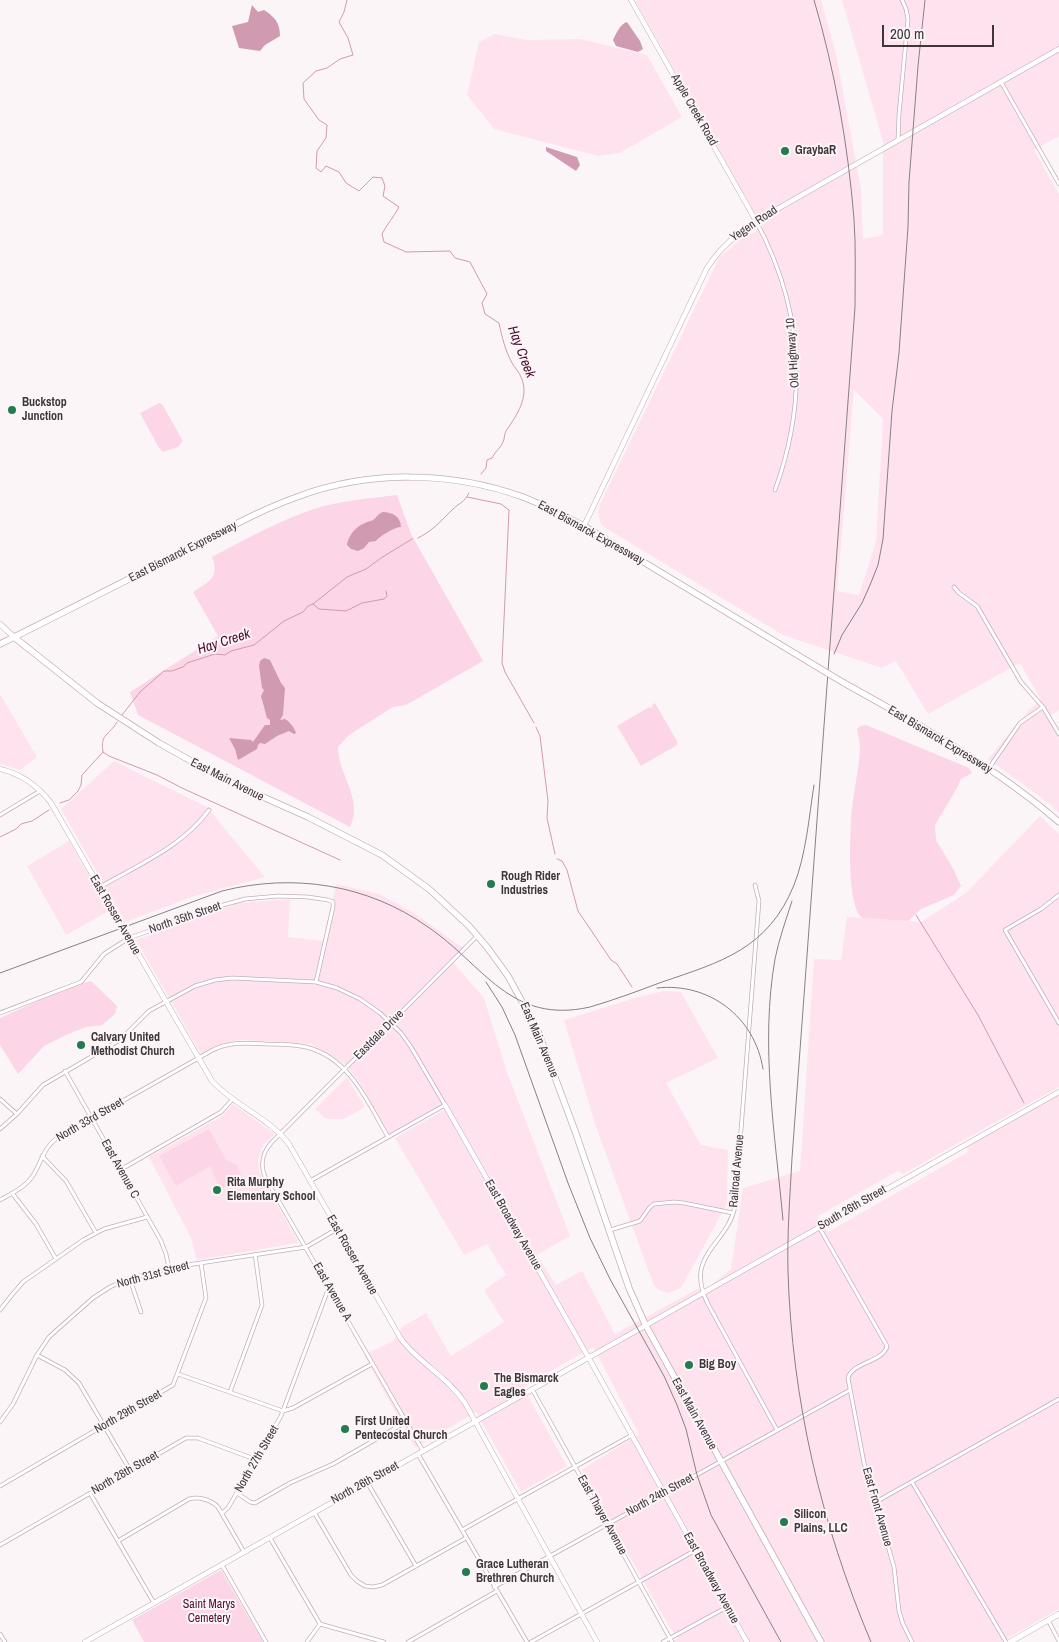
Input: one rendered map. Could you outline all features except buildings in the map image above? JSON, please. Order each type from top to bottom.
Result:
[{"type":"main road","name":"East Bismarck Expressway","points":[[0,644],[273,507],[316,490],[378,478],[416,477],[472,483],[534,501],[584,526],[989,769],[1059,822]]},
{"type":"main road","name":"East Main Avenue","points":[[0,624],[97,703],[159,744],[225,780],[382,855],[436,895],[478,936],[513,984],[537,1029],[550,1061],[629,1288],[646,1324],[821,1642]]},
{"type":"main road","points":[[1010,1642],[1059,1614]]},
{"type":"street","name":"Apple Creek Road","points":[[631,0],[756,221]]},
{"type":"street","points":[[898,140],[908,19],[902,0]]},
{"type":"street","name":"Yegen Road","points":[[584,526],[707,268],[728,242],[756,221],[1059,49]]},
{"type":"street","points":[[1001,82],[1059,184]]},
{"type":"street","name":"Old Highway 10","points":[[756,221],[784,285],[792,319],[795,343],[797,384],[795,417],[792,435],[775,490]]},
{"type":"street","points":[[954,587],[959,593],[978,606],[1021,682],[1043,707],[1059,734]]},
{"type":"street","points":[[989,769],[1018,725],[1043,707]]},
{"type":"street","name":"East Rosser Avenue","points":[[0,769],[22,777],[41,791],[51,802],[212,1081],[232,1100],[263,1120],[280,1134],[292,1149],[401,1339],[412,1352],[455,1389],[476,1421],[597,1642]]},
{"type":"street","points":[[0,815],[41,791]]},
{"type":"street","points":[[100,887],[183,838],[209,810]]},
{"type":"street","name":"Railroad Avenue","points":[[756,885],[759,901],[733,1213],[728,1226],[704,1259],[701,1273],[703,1292],[710,1307],[777,1430]]},
{"type":"street","points":[[1059,895],[1041,909],[1005,930],[1059,1023]]},
{"type":"street","name":"North 35th Street","points":[[0,1013],[81,982],[89,975],[104,954],[129,938],[208,910],[246,899],[299,896],[333,902],[316,982]]},
{"type":"street","name":"Eastdale Drive","points":[[280,1134],[478,936]]},
{"type":"street","name":"East Broadway Avenue","points":[[0,1129],[17,1114],[43,1085],[120,1040],[146,1013],[195,986],[224,978],[316,982],[352,995],[373,1007],[391,1022],[411,1047],[588,1357],[747,1642]]},
{"type":"street","points":[[198,1058],[218,1047],[232,1044],[294,1045],[323,1053],[345,1068],[355,1080],[388,1137]]},
{"type":"street","name":"North 33rd Street","points":[[0,1200],[24,1186],[31,1179],[42,1156],[53,1140],[198,1058]]},
{"type":"street","name":"East Avenue C","points":[[65,1071],[148,1217],[165,1250],[169,1268]]},
{"type":"street","name":"South 26th Street","points":[[646,1324],[1059,1092]]},
{"type":"street","points":[[0,1099],[17,1114]]},
{"type":"street","points":[[120,1170],[222,1112],[232,1100]]},
{"type":"street","points":[[310,1181],[444,1105]]},
{"type":"street","name":"East Avenue A","points":[[280,1134],[266,1150],[262,1160],[266,1178],[406,1422],[420,1453],[466,1538],[526,1642]]},
{"type":"street","points":[[42,1156],[69,1186],[96,1233]]},
{"type":"street","points":[[12,1193],[36,1224],[56,1259]]},
{"type":"street","points":[[609,1230],[637,1223],[654,1204],[684,1203],[733,1213]]},
{"type":"street","points":[[0,1310],[19,1287],[83,1240],[96,1233],[148,1217]]},
{"type":"street","name":"East Front Avenue","points":[[819,1228],[885,1341],[887,1348],[882,1354],[851,1371],[848,1378],[859,1441],[874,1503],[894,1567],[899,1612],[912,1642]]},
{"type":"street","name":"North 31st Street","points":[[0,1422],[16,1399],[37,1355],[56,1330],[92,1298],[110,1287],[169,1268],[306,1247],[337,1229]]},
{"type":"street","points":[[230,1392],[262,1306],[255,1254]]},
{"type":"street","points":[[201,1263],[206,1298],[178,1374],[283,1411],[329,1287]]},
{"type":"street","points":[[130,1279],[142,1312]]},
{"type":"street","name":"North 26th Street","points":[[85,1642],[646,1324]]},
{"type":"street","points":[[37,1355],[60,1366],[75,1378],[86,1393],[130,1470]]},
{"type":"street","name":"North 27th Street","points":[[222,1513],[228,1508],[257,1460],[283,1411],[293,1408],[372,1364]]},
{"type":"street","name":"North 29th Street","points":[[0,1486],[171,1388],[178,1374]]},
{"type":"street","name":"East Thayer Avenue","points":[[532,1389],[671,1640]]},
{"type":"street","name":"North 24th Street","points":[[494,1587],[850,1390]]},
{"type":"street","points":[[874,1503],[1059,1399]]},
{"type":"street","points":[[237,1493],[253,1503],[286,1485],[329,1466],[406,1422]]},
{"type":"street","points":[[462,1530],[632,1435]]},
{"type":"street","name":"North 28th Street","points":[[0,1545],[183,1440],[192,1437],[257,1460]]},
{"type":"street","points":[[367,1482],[416,1566]]},
{"type":"street","points":[[912,1482],[1006,1642]]},
{"type":"street","points":[[90,1493],[154,1603]]},
{"type":"street","points":[[118,1541],[187,1500],[196,1498],[213,1502],[222,1513],[244,1552]]},
{"type":"street","points":[[314,1512],[351,1575],[357,1582],[369,1587],[382,1585],[466,1538]]},
{"type":"street","points":[[270,1538],[320,1624],[384,1642]]},
{"type":"street","points":[[531,1642],[696,1550]]},
{"type":"street","points":[[222,1565],[266,1642]]},
{"type":"street","points":[[408,1642],[497,1591]]},
{"type":"street","points":[[663,1642],[671,1640],[727,1607]]},
{"type":"street","points":[[1048,1620],[1059,1641]]},
{"type":"street","points":[[307,1642],[320,1624]]},
{"type":"street","points":[[0,1635],[5,1642]]},
{"type":"shaded area","points":[[637,0],[821,0],[836,54],[861,189],[863,239],[883,235],[883,142],[842,0],[1059,0],[1059,136],[1034,150],[1059,194],[1059,710],[1050,716],[1059,731],[1059,813],[1050,804],[988,759],[1029,710],[1041,700],[1020,663],[928,714],[896,661],[882,668],[783,635],[602,526],[598,511],[601,502],[719,258],[742,238],[763,228],[636,2]],"holes":[[[854,390],[883,419],[876,541],[859,595],[837,591]]]},
{"type":"shaded area","points":[[252,5],[258,12],[264,10],[271,15],[278,24],[280,31],[280,36],[265,45],[260,51],[239,48],[232,26],[248,22]]},
{"type":"shaded area","points":[[627,22],[643,49],[638,52],[616,46],[613,40],[620,27]]},
{"type":"shaded area","points":[[495,34],[526,40],[580,39],[647,55],[682,117],[620,153],[598,156],[494,129],[467,95],[479,42]]},
{"type":"shaded area","points":[[546,147],[577,157],[580,165],[576,171],[546,151]]},
{"type":"shaded area","points":[[383,512],[395,516],[401,523],[401,527],[395,528],[376,541],[369,542],[358,551],[351,549],[347,545],[353,532],[359,526],[373,520]]},
{"type":"shaded area","points":[[264,658],[270,660],[285,688],[283,715],[280,720],[285,719],[289,722],[296,733],[294,734],[289,731],[265,744],[260,743],[257,749],[238,760],[229,738],[251,740],[253,742],[265,725],[270,725],[261,696],[264,690],[262,688],[259,666],[260,661]]},
{"type":"shaded area","points":[[0,694],[37,757],[20,770],[0,764]]},
{"type":"shaded area","points":[[114,761],[207,807],[265,877],[192,897],[125,922],[61,809]]},
{"type":"shaded area","points":[[1040,816],[1059,834],[1059,1087],[903,1174],[898,1171],[818,1216],[828,1232],[968,1152],[967,1147],[1059,1095],[1059,1609],[1001,1642],[672,1642],[678,1638],[668,1625],[581,1470],[639,1434],[593,1347],[523,1387],[567,1466],[521,1492],[476,1412],[415,1448],[364,1355],[393,1341],[402,1327],[426,1313],[451,1356],[504,1322],[484,1290],[506,1275],[487,1244],[464,1255],[395,1138],[444,1110],[441,1105],[389,1134],[361,1085],[345,1064],[311,1044],[241,1040],[218,1045],[201,1054],[136,940],[239,903],[290,899],[288,937],[323,941],[336,884],[379,894],[411,911],[463,948],[451,960],[484,998],[507,1072],[570,1236],[537,1255],[556,1285],[582,1271],[615,1334],[697,1289],[706,1289],[731,1269],[743,1188],[800,1171],[814,959],[841,960],[847,917],[921,922],[966,893]]},
{"type":"shaded area","points":[[69,841],[109,911],[66,935],[27,866]]},
{"type":"shaded area","points":[[664,991],[681,992],[718,1058],[666,1083],[701,1145],[728,1150],[727,1204],[681,1288],[669,1293],[661,1291],[654,1286],[595,1124],[564,1020]]},
{"type":"shaded area","points":[[347,1077],[365,1107],[344,1119],[326,1119],[315,1109]]},
{"type":"shaded area","name":"Rita Murphy Elementary School","points":[[233,1104],[275,1134],[264,1144],[258,1159],[259,1171],[298,1241],[297,1243],[197,1260],[191,1238],[149,1157],[222,1116]]},
{"type":"green space","points":[[159,403],[162,404],[183,441],[178,447],[163,452],[140,413]]},
{"type":"green space","points":[[397,495],[411,534],[483,661],[406,705],[393,707],[349,735],[338,747],[341,764],[354,804],[354,816],[350,827],[138,715],[130,692],[218,636],[193,592],[211,579],[215,570],[212,557],[267,528],[309,511],[342,502]]},
{"type":"green space","points":[[655,703],[677,741],[677,745],[641,766],[617,726],[649,707],[653,707],[652,705]]},
{"type":"green space","points":[[866,725],[969,768],[972,773],[961,779],[935,825],[936,840],[961,886],[954,895],[921,909],[908,921],[863,918],[854,902],[850,842],[860,748],[857,729],[860,726]]},
{"type":"green space","points":[[91,981],[117,1006],[115,1014],[102,1025],[86,1027],[44,1046],[18,1074],[0,1045],[0,1018],[64,989]]},
{"type":"green space","points":[[209,1129],[224,1159],[237,1165],[243,1179],[220,1189],[210,1166],[176,1186],[159,1156]]},
{"type":"green space","name":"Saint Marys Cemetery","points":[[221,1570],[263,1642],[144,1642],[132,1620]]},
{"type":"waterway","name":"Hay Creek","points":[[347,0],[339,22],[348,38],[353,55],[340,59],[327,68],[316,71],[303,83],[304,99],[319,120],[327,125],[326,138],[317,151],[316,168],[321,172],[326,166],[339,172],[346,183],[359,191],[373,177],[382,178],[385,186],[383,196],[399,207],[382,234],[384,242],[406,252],[450,251],[455,258],[470,262],[487,294],[482,303],[485,314],[499,323],[506,348],[512,363],[521,377],[524,391],[521,405],[505,432],[504,441],[492,458],[487,460],[486,468],[481,474]]},
{"type":"waterway","name":"Hay Creek","points":[[418,538],[436,526],[469,493]]},
{"type":"waterway","points":[[467,497],[501,504],[509,510],[502,663],[505,672],[534,723]]},
{"type":"waterway","name":"Hay Creek","points":[[122,715],[140,692],[164,671],[172,671],[183,667],[187,663],[215,654],[225,655],[231,651],[254,645],[284,621],[303,612],[308,606],[347,577],[366,569],[412,539]]},
{"type":"waterway","points":[[313,604],[319,609],[346,611],[362,603],[384,599],[387,596],[386,591]]},
{"type":"waterway","name":"Hay Creek","points":[[60,803],[69,800],[78,791],[82,775],[103,752],[104,738],[117,722]]},
{"type":"waterway","points":[[536,727],[540,736],[548,801],[547,818],[555,854]]},
{"type":"waterway","points":[[103,752],[340,860]]},
{"type":"waterway","name":"Hay Creek","points":[[0,837],[49,810]]},
{"type":"waterway","points":[[557,859],[562,861],[567,870],[578,911],[632,987]]},
{"type":"waterway","points":[[916,915],[978,1015],[1024,1103]]},
{"type":"railway","points":[[814,0],[840,108],[848,164],[855,230],[855,307],[792,1158],[788,1229],[788,1272],[796,1367],[812,1461],[838,1552],[871,1642]]},
{"type":"railway","points":[[834,654],[842,635],[862,603],[870,585],[878,565],[883,539],[892,411],[899,353],[918,66],[925,0]]},
{"type":"railway","points":[[0,973],[222,891],[276,883],[302,883],[329,886],[355,892],[405,912],[448,942],[483,974],[518,1000],[539,1007],[562,1010],[590,1007],[704,967],[740,950],[756,939],[771,924],[783,907],[794,885],[807,836],[814,785]]},
{"type":"railway","points":[[783,1220],[770,1089],[769,1024],[775,959],[792,901]]},
{"type":"railway","points":[[486,982],[502,1007],[515,1035],[568,1183],[590,1238],[610,1279],[664,1376],[677,1405],[686,1429],[697,1475],[711,1515],[781,1642]]},
{"type":"railway","points":[[657,988],[676,988],[694,991],[711,997],[726,1007],[740,1019],[750,1034],[758,1050],[763,1069]]},
{"type":"place","name":"GraybaR","points":[[785,151]]},
{"type":"place","name":"Buckstop Junction","points":[[12,410]]},
{"type":"place","name":"Rough Rider Industries","points":[[491,884]]},
{"type":"place","name":"Calvary United Methodist Church","points":[[81,1045]]},
{"type":"place","name":"Rita Murphy Elementary School","points":[[217,1190]]},
{"type":"place","name":"Big Boy","points":[[689,1365]]},
{"type":"place","name":"The Bismarck Eagles","points":[[484,1386]]},
{"type":"place","name":"First United Pentecostal Church","points":[[345,1429]]},
{"type":"place","name":"Silicon Plains, LLC","points":[[784,1522]]},
{"type":"place","name":"Grace Lutheran Brethren Church","points":[[466,1572]]}]
